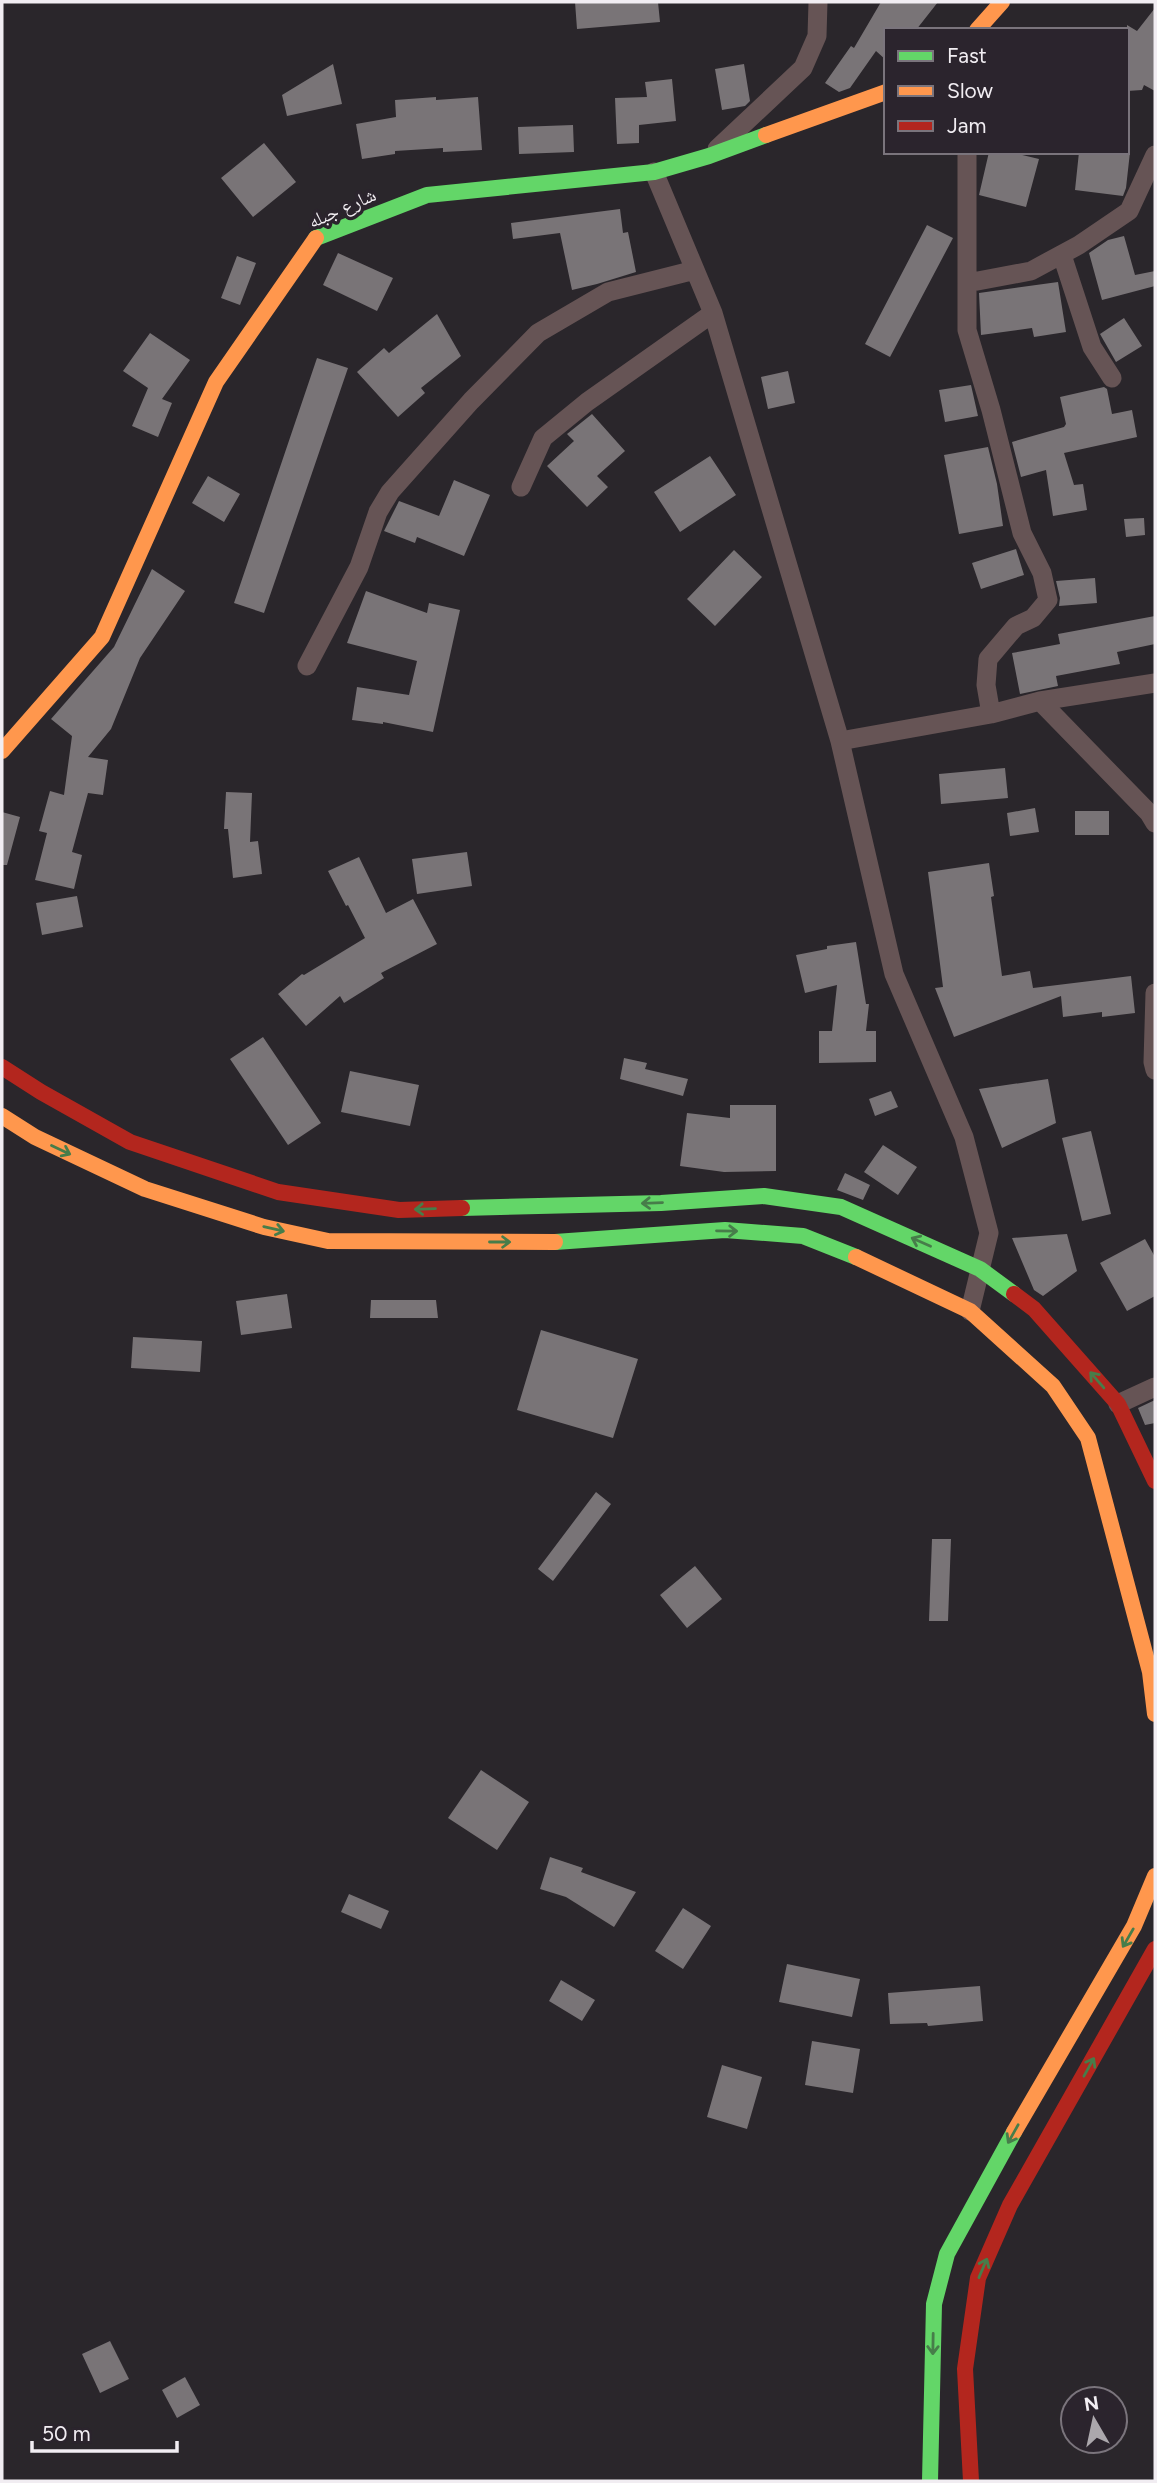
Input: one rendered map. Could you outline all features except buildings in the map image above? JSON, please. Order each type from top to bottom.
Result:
[{"type":"street","points":[[709,156],[803,68],[817,36],[818,2]]},
{"type":"street","points":[[980,28],[1002,2]]},
{"type":"street","name":"شارع جبله","points":[[2,751],[102,637],[216,382],[314,239],[427,195],[654,172],[709,156],[884,93]]},
{"type":"street","points":[[967,154],[967,330],[991,410],[1022,533],[1042,573],[1048,600],[1033,618],[1016,626],[988,659],[986,685],[991,714]]},
{"type":"street","points":[[967,282],[1031,271],[1129,211],[1155,155]]},
{"type":"street","points":[[654,172],[713,313],[840,741],[894,974],[964,1137],[989,1233],[970,1311]]},
{"type":"street","points":[[1062,254],[1092,347],[1112,378]]},
{"type":"street","points":[[307,666],[359,568],[378,512],[390,492],[519,352],[538,333],[608,292],[695,270]]},
{"type":"street","points":[[521,487],[543,438],[587,402],[713,313]]},
{"type":"street","points":[[840,741],[991,714],[1040,701],[1155,683]]},
{"type":"street","points":[[1040,701],[1149,813],[1155,823]]},
{"type":"street","points":[[1155,993],[1155,1070]]},
{"type":"street","points":[[2,1067],[130,1142],[278,1192],[399,1210],[661,1203],[764,1196],[841,1207],[980,1269],[1034,1309],[1118,1404],[1155,1481]]},
{"type":"street","points":[[2,1116],[35,1137],[145,1189],[264,1227],[328,1241],[571,1242],[725,1230],[803,1236],[876,1265],[970,1311],[1053,1386],[1088,1438],[1150,1672],[1155,1714]]},
{"type":"street","points":[[1118,1404],[1155,1387]]},
{"type":"street","points":[[930,2481],[934,2304],[947,2254],[1021,2119],[1135,1926],[1155,1876]]},
{"type":"street","points":[[971,2481],[965,2369],[978,2278],[1010,2206],[1155,1949]]},
{"type":"traffic: fast","points":[[316,238],[427,195],[654,172],[766,135]]},
{"type":"traffic: fast","points":[[462,1208],[661,1203],[764,1196],[841,1207],[980,1269],[1014,1294]]},
{"type":"traffic: fast","points":[[555,1242],[725,1230],[803,1236],[856,1257]]},
{"type":"traffic: fast","points":[[930,2481],[934,2304],[947,2254],[1014,2132]]},
{"type":"traffic: slow","points":[[979,28],[1002,2]]},
{"type":"traffic: slow","points":[[766,135],[884,93]]},
{"type":"traffic: slow","points":[[2,751],[102,637],[216,382],[316,238]]},
{"type":"traffic: slow","points":[[2,1116],[35,1137],[145,1189],[264,1227],[328,1241],[555,1242]]},
{"type":"traffic: slow","points":[[856,1257],[970,1311],[1053,1386],[1088,1438],[1150,1672],[1155,1714]]},
{"type":"traffic: slow","points":[[1014,2132],[1134,1926],[1155,1876]]},
{"type":"traffic: jam","points":[[2,1067],[130,1142],[278,1192],[399,1210],[462,1208]]},
{"type":"traffic: jam","points":[[1014,1294],[1034,1309],[1118,1404],[1155,1481]]},
{"type":"traffic: jam","points":[[971,2481],[965,2369],[978,2278],[1010,2205],[1155,1949]]}]
